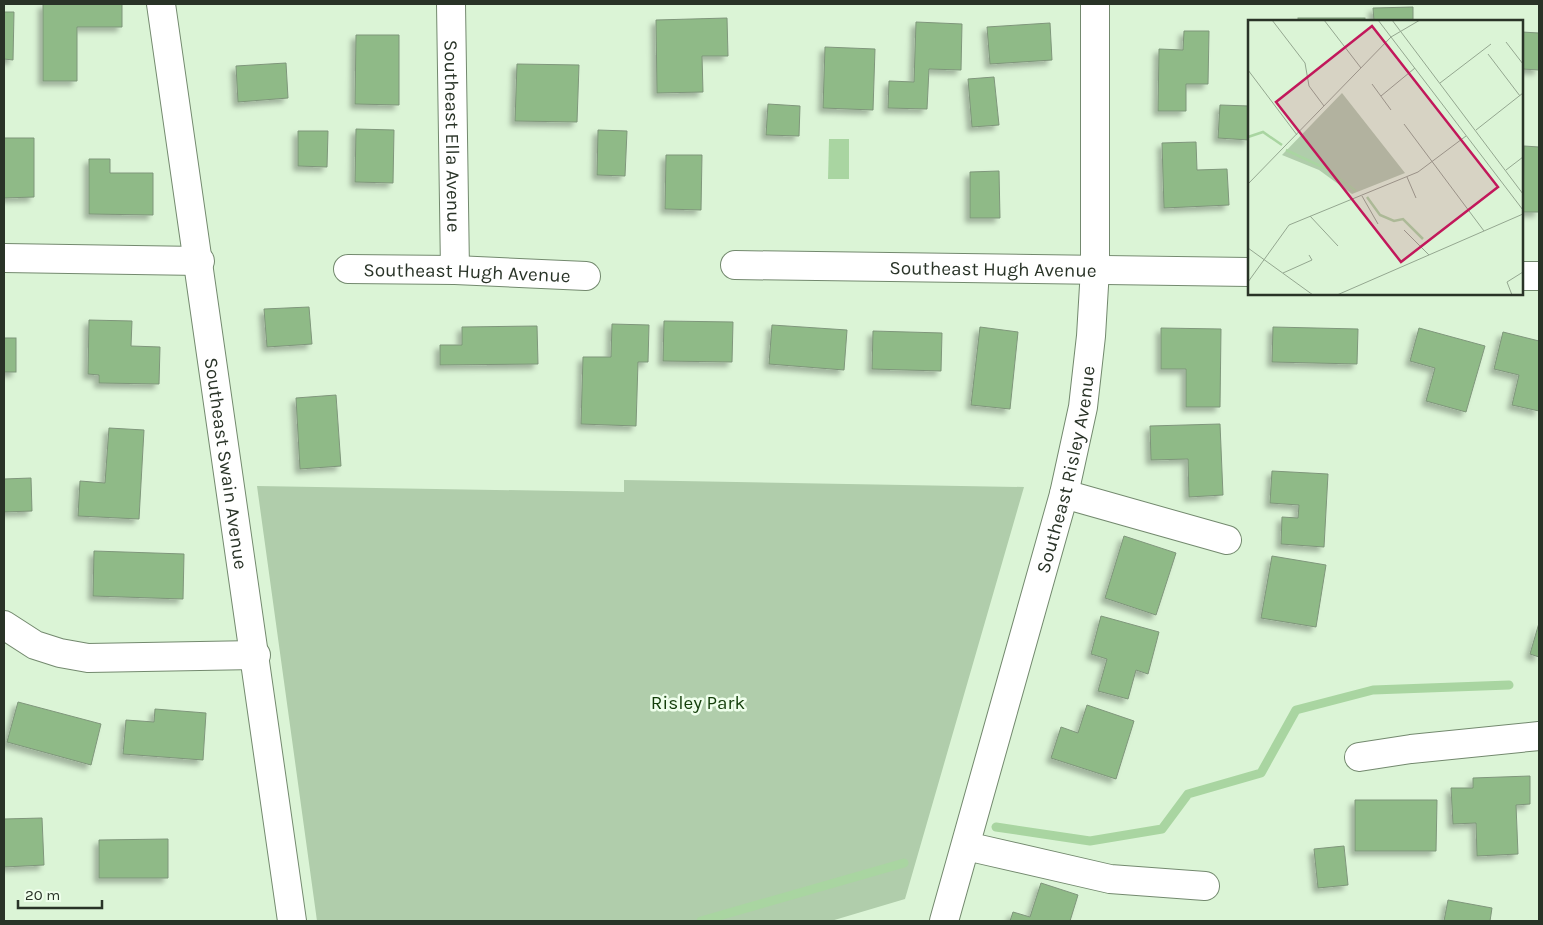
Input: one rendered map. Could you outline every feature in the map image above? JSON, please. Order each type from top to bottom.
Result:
[{"type":"street","name":"Southeast Swain Avenue","points":[[161,4],[200,261],[292,921]]},
{"type":"street","name":"Southeast Ella Avenue","points":[[451,4],[454,270]]},
{"type":"street","name":"Southeast Risley Avenue","points":[[944,921],[1064,494],[1083,407],[1091,336],[1095,269],[1095,4]]},
{"type":"street","points":[[4,258],[200,261]]},
{"type":"street","name":"Southeast Hugh Avenue","points":[[735,265],[1248,272]]},
{"type":"street","name":"Southeast Hugh Avenue","points":[[348,269],[454,270],[586,276]]},
{"type":"street","points":[[1523,276],[1539,276]]},
{"type":"street","points":[[1064,494],[1227,540]]},
{"type":"street","points":[[4,625],[35,645],[60,653],[88,658],[256,655]]},
{"type":"street","points":[[1359,757],[1411,749],[1539,736]]},
{"type":"street","points":[[966,846],[1110,879],[1205,886]]},
{"type":"green space","name":"Risley Park","points":[[624,480],[1024,487],[905,899],[831,921],[317,921],[257,486],[624,492]]},
{"type":"shaded area","points":[[829,139],[849,139],[849,179],[828,179]]},
{"type":"building","points":[[43,4],[122,4],[122,27],[77,27],[77,81],[43,81]]},
{"type":"building","points":[[1413,7],[1413,20],[1374,20],[1373,8]]},
{"type":"building","points":[[4,12],[14,12],[13,60],[4,59]]},
{"type":"building","points":[[727,18],[728,56],[702,56],[703,92],[657,93],[656,20]]},
{"type":"building","points":[[1298,18],[1365,18],[1365,20],[1298,20]]},
{"type":"building","points":[[916,22],[962,24],[961,70],[929,69],[927,109],[888,108],[889,81],[914,82]]},
{"type":"building","points":[[1050,23],[1052,60],[990,64],[987,27]]},
{"type":"building","points":[[1184,31],[1209,31],[1208,84],[1186,84],[1186,111],[1158,111],[1159,49],[1183,50]]},
{"type":"building","points":[[1523,32],[1539,33],[1539,70],[1523,69]]},
{"type":"building","points":[[356,35],[399,35],[399,105],[355,104]]},
{"type":"building","points":[[825,47],[875,49],[873,110],[823,108]]},
{"type":"building","points":[[286,63],[288,98],[238,102],[236,66]]},
{"type":"building","points":[[517,64],[579,65],[577,122],[515,121]]},
{"type":"building","points":[[994,77],[999,125],[972,127],[968,79]]},
{"type":"building","points":[[768,104],[800,106],[799,136],[766,135]]},
{"type":"building","points":[[1220,105],[1248,106],[1248,140],[1218,138]]},
{"type":"building","points":[[356,129],[394,130],[393,183],[355,182]]},
{"type":"building","points":[[598,130],[627,131],[625,176],[597,175]]},
{"type":"building","points":[[298,131],[328,131],[327,167],[298,166]]},
{"type":"building","points":[[4,138],[34,138],[34,197],[4,198]]},
{"type":"building","points":[[1196,142],[1197,170],[1227,169],[1229,205],[1164,208],[1162,143]]},
{"type":"building","points":[[1524,146],[1539,147],[1539,212],[1523,212]]},
{"type":"building","points":[[666,155],[702,155],[701,210],[665,209]]},
{"type":"building","points":[[89,159],[110,159],[110,173],[153,173],[153,215],[89,214]]},
{"type":"building","points":[[999,171],[1000,218],[970,218],[970,172]]},
{"type":"building","points":[[309,307],[312,344],[267,347],[264,309]]},
{"type":"building","points":[[89,320],[132,321],[131,346],[160,347],[159,384],[99,383],[99,375],[88,374]]},
{"type":"building","points":[[664,321],[733,322],[732,362],[663,361]]},
{"type":"building","points":[[612,324],[649,325],[648,362],[638,362],[636,426],[581,424],[583,357],[611,357]]},
{"type":"building","points":[[772,325],[847,330],[844,370],[769,364]]},
{"type":"building","points":[[537,326],[538,364],[440,365],[440,345],[462,345],[462,327]]},
{"type":"building","points":[[980,327],[1018,332],[1010,409],[971,405]]},
{"type":"building","points":[[1273,327],[1358,329],[1357,364],[1272,362]]},
{"type":"building","points":[[1161,328],[1221,329],[1220,407],[1186,407],[1186,369],[1161,369]]},
{"type":"building","points":[[1419,328],[1485,346],[1466,412],[1426,401],[1435,368],[1410,361]]},
{"type":"building","points":[[873,331],[942,333],[941,371],[872,369]]},
{"type":"building","points":[[1503,332],[1539,341],[1539,411],[1512,405],[1519,375],[1494,369]]},
{"type":"building","points":[[4,338],[16,338],[16,372],[4,372]]},
{"type":"building","points":[[336,395],[341,466],[300,469],[296,398]]},
{"type":"building","points":[[1220,424],[1223,495],[1189,497],[1188,459],[1151,460],[1150,426]]},
{"type":"building","points":[[109,428],[144,430],[139,519],[78,516],[80,481],[105,483]]},
{"type":"building","points":[[1272,471],[1328,474],[1324,547],[1281,544],[1282,517],[1298,518],[1299,505],[1270,503]]},
{"type":"building","points":[[31,478],[32,511],[4,512],[4,479]]},
{"type":"building","points":[[1124,536],[1176,553],[1156,615],[1105,598]]},
{"type":"building","points":[[94,551],[184,554],[183,599],[93,596]]},
{"type":"building","points":[[1272,556],[1326,565],[1316,627],[1261,618]]},
{"type":"building","points":[[1101,616],[1159,632],[1148,674],[1136,670],[1128,699],[1098,691],[1107,659],[1091,654]]},
{"type":"building","points":[[1539,623],[1539,657],[1530,654]]},
{"type":"building","points":[[18,702],[101,724],[91,765],[7,742]]},
{"type":"building","points":[[1087,705],[1134,721],[1116,779],[1051,758],[1061,727],[1078,733]]},
{"type":"building","points":[[155,709],[206,713],[203,760],[123,754],[126,720],[154,722]]},
{"type":"building","points":[[1530,776],[1530,804],[1516,805],[1518,854],[1477,856],[1476,823],[1453,824],[1451,788],[1473,788],[1473,778]]},
{"type":"building","points":[[1355,800],[1437,800],[1436,851],[1355,851]]},
{"type":"building","points":[[42,818],[44,865],[4,867],[4,819]]},
{"type":"building","points":[[168,839],[168,878],[99,878],[99,840]]},
{"type":"building","points":[[1344,846],[1348,885],[1318,888],[1314,849]]},
{"type":"building","points":[[1041,883],[1078,895],[1070,921],[1010,921],[1013,912],[1030,917]]},
{"type":"building","points":[[1448,900],[1492,908],[1490,921],[1444,921]]},
{"type":"waterway","points":[[996,827],[1090,841],[1162,829],[1188,794],[1261,773],[1296,710],[1373,690],[1509,685]]},
{"type":"waterway","points":[[701,921],[904,863]]}]
